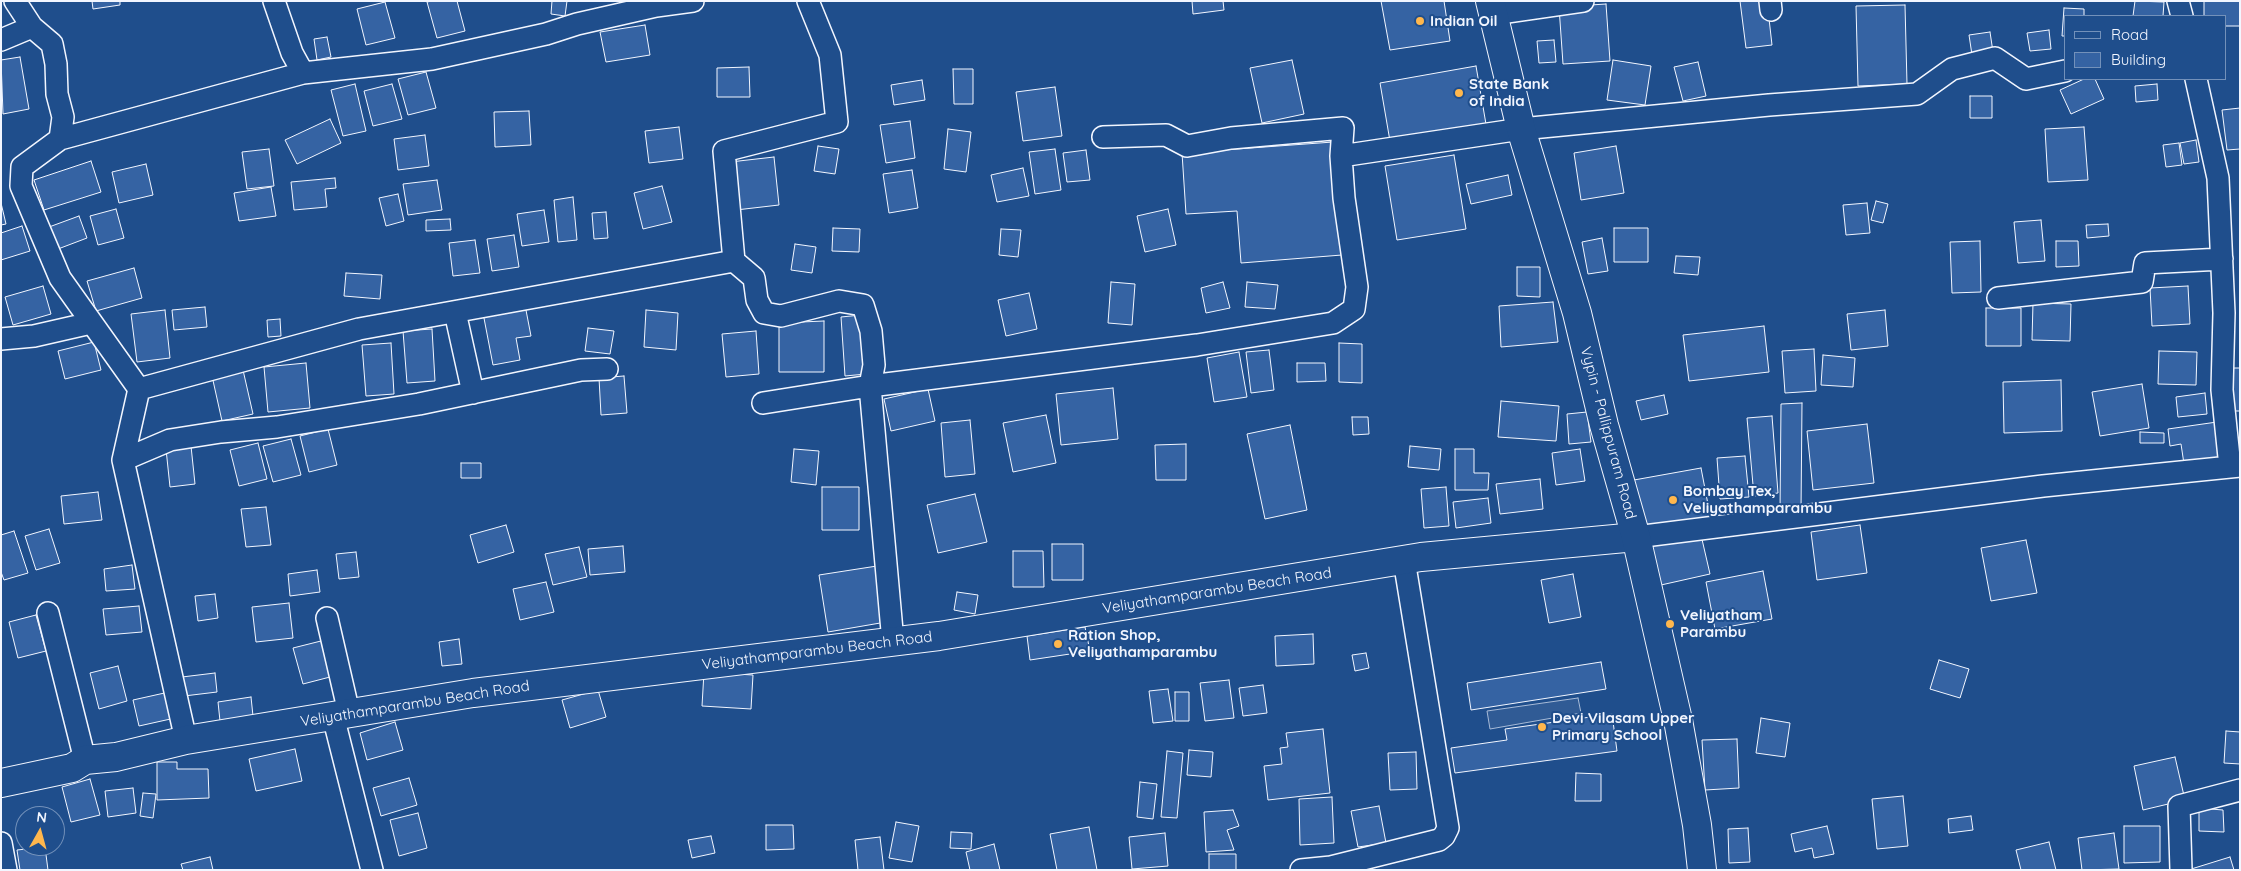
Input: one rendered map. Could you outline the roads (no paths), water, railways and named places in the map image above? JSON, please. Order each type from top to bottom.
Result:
[{"type":"main road","name":"Vypin - Pallippuram Road","points":[[1491,8],[1521,129],[1577,313],[1604,425],[1636,537],[1678,720],[1697,825],[1702,870]]},
{"type":"main road","name":"Veliyathamparambu Beach Road","points":[[1,783],[72,768],[85,760],[116,757],[186,740],[472,693],[948,635],[1404,560],[1636,537]]},
{"type":"street","points":[[15,1],[32,27],[52,44],[56,64],[57,94],[62,117],[60,139]]},
{"type":"street","points":[[274,1],[292,53],[303,73]]},
{"type":"street","points":[[186,740],[124,460],[139,389],[60,278],[21,186],[22,167],[60,139],[303,73],[432,59],[546,34],[577,24],[656,6],[693,1]]},
{"type":"street","points":[[808,1],[830,55],[837,122],[724,151],[734,261],[754,278],[757,300],[764,313],[781,316],[839,301],[863,306],[871,331],[874,365],[870,386],[893,642]]},
{"type":"street","points":[[1491,8],[1583,1]]},
{"type":"street","points":[[2178,1],[2182,15]]},
{"type":"street","points":[[1,40],[32,27]]},
{"type":"street","points":[[1342,156],[1521,129],[1760,106],[1917,94],[1952,70],[1995,58],[2026,79],[2064,71]]},
{"type":"street","points":[[1636,537],[2043,486],[2235,466],[2222,390],[2224,313],[2218,178],[2196,80]]},
{"type":"street","points":[[763,403],[870,386],[1197,345],[1333,323],[1354,309],[1357,287],[1344,198],[1342,128],[1231,138],[1187,146],[1166,135],[1103,136]]},
{"type":"street","points":[[1998,298],[2142,282],[2145,262],[2222,259]]},
{"type":"street","points":[[139,389],[359,329],[734,261]]},
{"type":"street","points":[[455,312],[473,393]]},
{"type":"street","points":[[1,339],[34,336],[91,323]]},
{"type":"street","points":[[124,460],[170,440],[220,432],[277,427],[419,404],[581,370],[607,369]]},
{"type":"street","points":[[1301,870],[1331,868],[1439,840],[1444,836],[1448,828],[1404,560]]},
{"type":"street","points":[[48,612],[85,760]]},
{"type":"street","points":[[327,618],[341,715],[372,870]]},
{"type":"street","points":[[2180,870],[2179,806],[2240,790]]},
{"type":"street","points":[[1,844],[6,870]]},
{"type":"place","name":"Indian Oil","points":[[1420,21]]},
{"type":"place","name":"State Bank of India","points":[[1459,93]]},
{"type":"place","name":"Bombay Tex, Veliyathamparambu","points":[[1673,500]]},
{"type":"place","name":"Veliyatham Parambu","points":[[1670,624]]},
{"type":"place","name":"Ration Shop, Veliyathamparambu","points":[[1058,644]]},
{"type":"place","name":"Devi Vilasam Upper Primary School","points":[[1542,727]]}]
